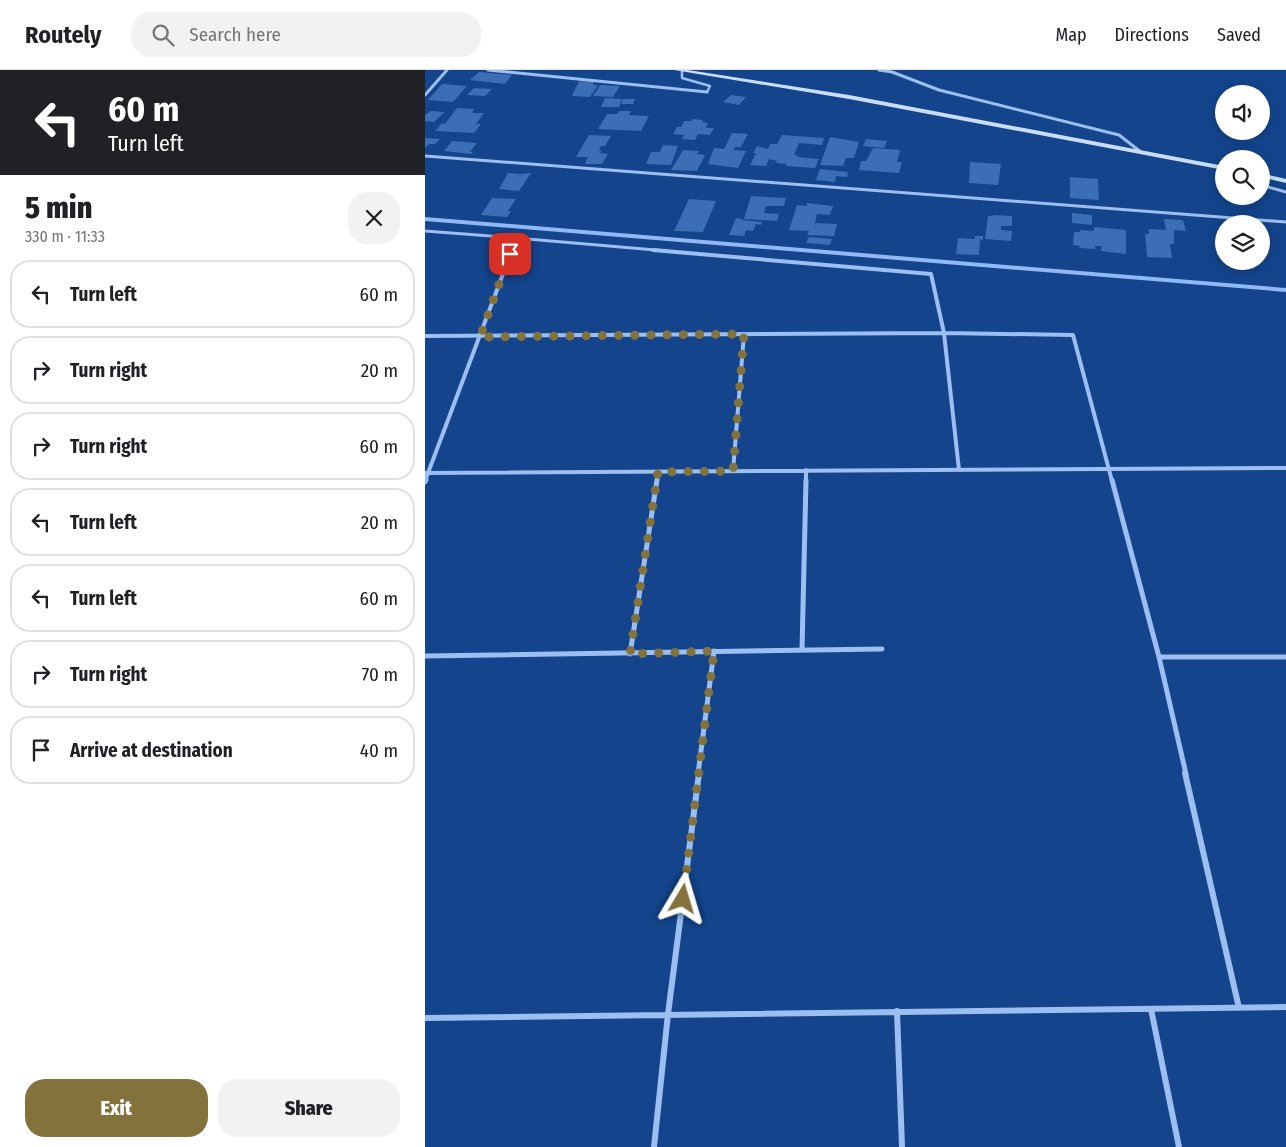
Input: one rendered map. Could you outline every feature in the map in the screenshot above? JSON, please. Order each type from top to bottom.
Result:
[{"type":"street","points":[[425,95],[447,70]]},
{"type":"street","points":[[488,70],[707,92]]},
{"type":"street","points":[[677,70],[849,98],[1215,166]]},
{"type":"street","points":[[879,70],[892,72],[939,90],[1119,135],[1141,152]]},
{"type":"street","points":[[425,156],[1286,222]]},
{"type":"street","points":[[1270,177],[1286,180]]},
{"type":"street","points":[[1270,188],[1286,192]]},
{"type":"street","points":[[425,231],[931,274],[943,333],[959,470]]},
{"type":"street","points":[[425,482],[515,238]]},
{"type":"street","points":[[425,336],[943,333],[1073,335],[1159,657],[1239,1008]]},
{"type":"street","points":[[733,471],[744,334]]},
{"type":"street","points":[[427,473],[1286,468]]},
{"type":"street","points":[[802,650],[806,470]]},
{"type":"street","points":[[630,654],[658,472]]},
{"type":"street","points":[[425,656],[882,649]]},
{"type":"street","points":[[654,1147],[714,651]]},
{"type":"street","points":[[1159,657],[1286,656]]},
{"type":"street","points":[[425,1018],[1286,1007]]},
{"type":"street","points":[[1151,1009],[1179,1147]]},
{"type":"street","points":[[897,1011],[903,1147]]},
{"type":"lane","points":[[682,71],[682,78],[710,86],[707,92]]},
{"type":"building","points":[[479,72],[512,75],[505,84],[470,80]]},
{"type":"building","points":[[579,81],[594,82],[593,85],[598,85],[590,97],[572,96]]},
{"type":"building","points":[[442,84],[467,86],[453,102],[428,100]]},
{"type":"building","points":[[600,85],[620,86],[613,97],[593,96]]},
{"type":"building","points":[[474,88],[492,89],[485,96],[467,95]]},
{"type":"building","points":[[731,95],[746,97],[739,105],[723,102]]},
{"type":"building","points":[[605,98],[622,99],[619,107],[601,107]]},
{"type":"building","points":[[623,99],[635,99],[633,104],[621,104]]},
{"type":"building","points":[[457,108],[474,109],[472,113],[484,113],[476,124],[481,124],[474,133],[435,131],[442,123],[445,124]]},
{"type":"building","points":[[431,111],[445,112],[434,122],[425,121],[425,115]]},
{"type":"building","points":[[619,111],[631,111],[629,115],[649,116],[641,131],[598,129],[607,114],[617,114]]},
{"type":"building","points":[[692,119],[703,120],[702,122],[708,123],[706,128],[714,128],[710,135],[698,134],[695,140],[682,139],[684,135],[673,134],[677,127],[681,127],[684,121],[691,121]]},
{"type":"building","points":[[732,133],[748,134],[741,147],[735,147],[734,150],[746,151],[738,168],[708,164],[714,148],[724,149]]},
{"type":"building","points":[[589,135],[611,136],[605,146],[601,146],[599,150],[602,151],[600,153],[608,154],[602,164],[585,164],[588,157],[576,157]]},
{"type":"building","points":[[782,135],[824,138],[822,145],[799,143],[794,155],[798,155],[797,157],[819,159],[815,168],[786,166],[786,164],[776,163],[777,161],[769,159],[766,166],[750,165],[757,146],[768,149],[770,144],[777,144]]},
{"type":"building","points":[[830,137],[859,142],[854,158],[846,158],[843,166],[820,165]]},
{"type":"building","points":[[425,138],[440,139],[435,144],[429,144],[425,148]]},
{"type":"building","points":[[866,139],[887,141],[884,148],[863,146]]},
{"type":"building","points":[[452,141],[477,143],[470,152],[473,152],[471,154],[444,151]]},
{"type":"building","points":[[663,145],[678,146],[671,165],[646,164],[651,152],[660,152]]},
{"type":"building","points":[[873,148],[900,150],[897,162],[902,162],[899,173],[859,170],[861,161],[866,161]]},
{"type":"building","points":[[683,150],[699,151],[697,154],[705,155],[697,171],[671,170]]},
{"type":"building","points":[[970,162],[1001,164],[998,185],[969,183]]},
{"type":"building","points":[[820,169],[848,172],[847,177],[836,176],[835,182],[816,180]]},
{"type":"building","points":[[508,173],[531,173],[519,191],[499,189]]},
{"type":"building","points":[[1070,177],[1098,179],[1099,200],[1070,198]]},
{"type":"building","points":[[751,196],[786,198],[784,206],[766,206],[764,213],[779,214],[777,221],[744,219]]},
{"type":"building","points":[[492,198],[516,199],[508,211],[511,211],[507,217],[481,215]]},
{"type":"building","points":[[689,199],[716,201],[703,232],[674,231]]},
{"type":"building","points":[[807,203],[833,206],[830,215],[817,214],[815,223],[837,224],[834,236],[807,235],[809,231],[789,230],[797,205],[807,206]]},
{"type":"building","points":[[1072,213],[1092,215],[1092,225],[1072,223]]},
{"type":"building","points":[[988,216],[1012,216],[1012,226],[1001,226],[1001,230],[1012,231],[1011,241],[985,239]]},
{"type":"building","points":[[736,218],[762,222],[761,225],[756,224],[753,231],[746,230],[744,236],[729,235]]},
{"type":"building","points":[[1164,219],[1183,220],[1186,231],[1174,230],[1174,244],[1170,244],[1172,258],[1147,257],[1145,234],[1149,234],[1149,229],[1166,230]]},
{"type":"building","points":[[1094,227],[1126,230],[1126,254],[1101,251],[1102,246],[1095,246],[1095,249],[1079,248],[1080,246],[1073,245],[1074,232],[1080,232],[1080,230],[1094,231]]},
{"type":"building","points":[[975,236],[983,236],[983,240],[980,239],[979,255],[956,254],[958,238],[975,239]]},
{"type":"building","points":[[809,237],[832,239],[830,245],[806,243]]},
{"type":"waterway","points":[[425,219],[1286,290]]},
{"type":"route","points":[[510,254],[480,337],[744,334],[733,471],[658,472],[630,654],[714,651],[683,899]]}]
